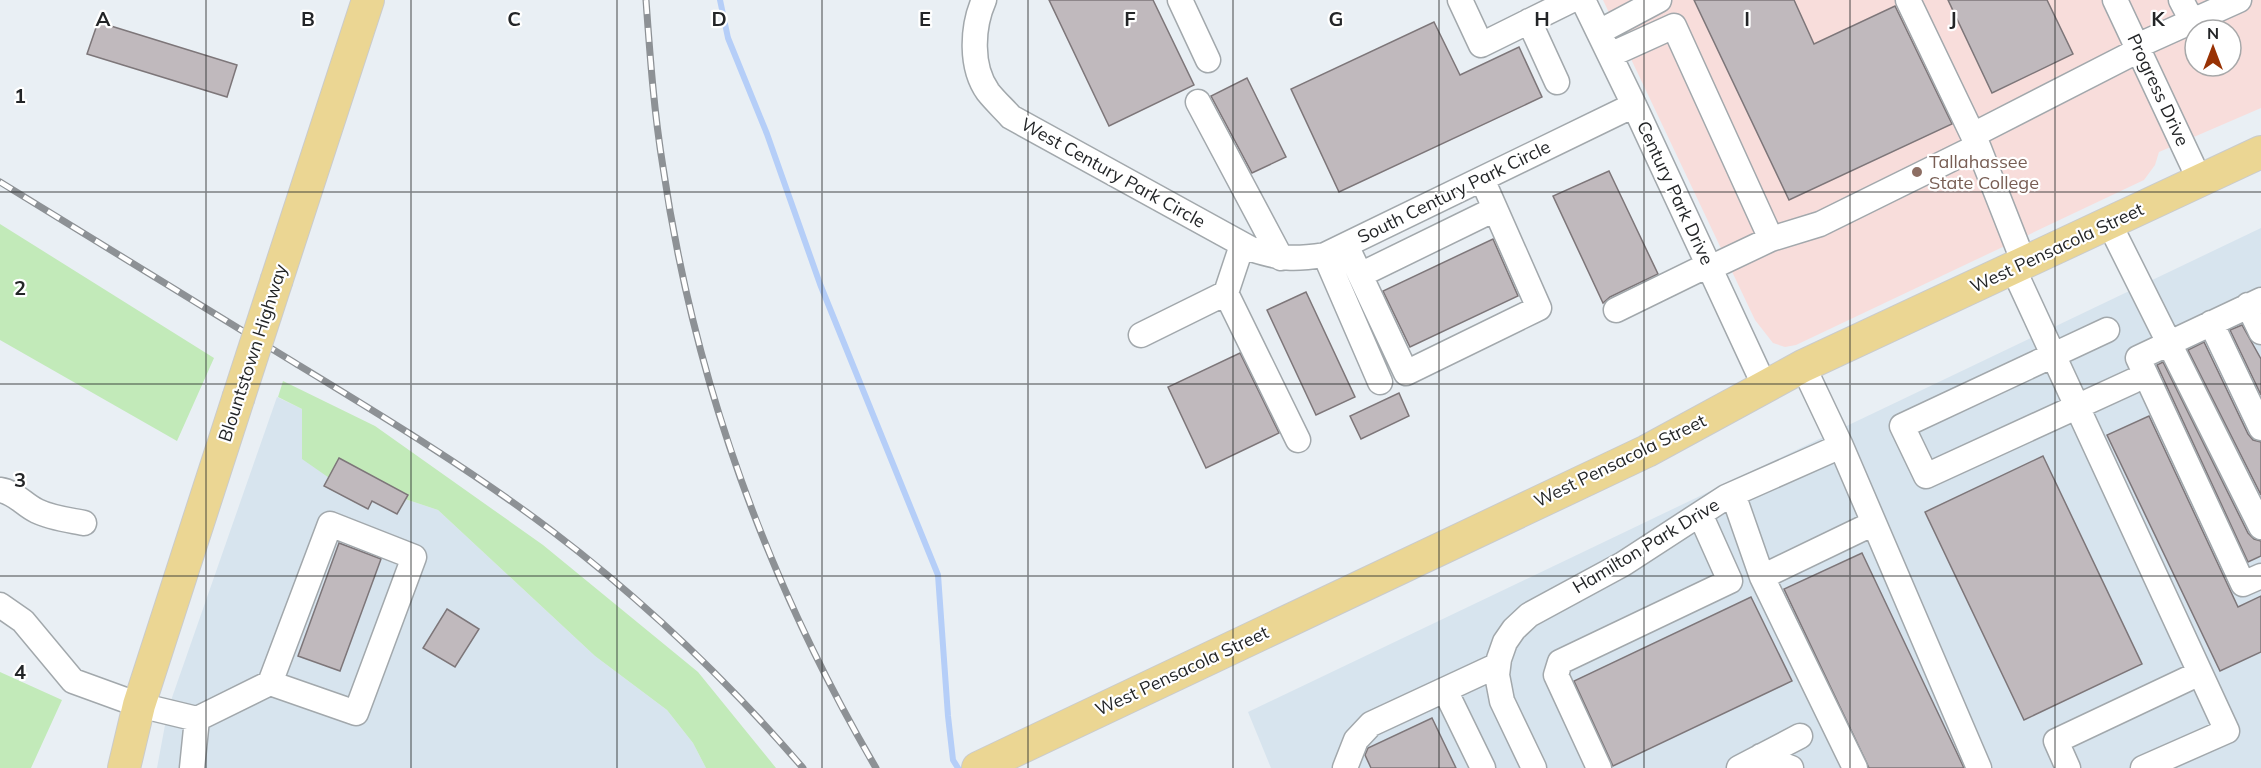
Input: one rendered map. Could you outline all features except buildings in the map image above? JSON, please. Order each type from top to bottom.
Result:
[{"type":"main road","name":"Blountstown Highway","points":[[124,768],[139,705],[368,0]]},
{"type":"main road","name":"West Pensacola Street","points":[[978,768],[1647,451],[1803,366],[2261,152]]},
{"type":"street","name":"West Century Park Circle","points":[[984,0],[975,34],[975,56],[981,79],[988,92],[1011,117],[1242,245],[1275,257]]},
{"type":"street","points":[[1180,0],[1208,60]]},
{"type":"street","points":[[1460,0],[1481,45],[1572,0]]},
{"type":"street","name":"Century Park Drive","points":[[1583,0],[1765,387]]},
{"type":"street","points":[[1599,32],[1624,8],[1659,0]]},
{"type":"street","points":[[1908,0],[1976,141],[2019,265],[2054,356],[2227,731],[2143,768]]},
{"type":"street","name":"Progress Drive","points":[[2115,0],[2200,181]]},
{"type":"street","points":[[1616,310],[1771,239],[1820,224],[1976,141],[2138,48],[2186,11],[2239,0]]},
{"type":"street","points":[[1529,21],[1557,82]]},
{"type":"street","points":[[1610,55],[1674,26],[1771,239]]},
{"type":"street","points":[[1198,102],[1275,257]]},
{"type":"street","name":"South Century Park Circle","points":[[1275,257],[1294,260],[1336,250],[1634,105]]},
{"type":"street","points":[[1336,250],[1360,275],[1406,373],[1539,308],[1482,179]]},
{"type":"street","points":[[1360,275],[1495,210]]},
{"type":"street","points":[[2109,223],[2261,527]]},
{"type":"street","points":[[1242,245],[1226,293],[1298,440]]},
{"type":"street","points":[[1336,250],[1380,382]]},
{"type":"street","points":[[1141,335],[1226,293]]},
{"type":"street","points":[[2261,332],[2255,302],[2138,358],[2243,584],[2261,577]]},
{"type":"street","points":[[2211,323],[2261,428]]},
{"type":"street","points":[[2107,330],[1902,426],[1926,476],[2133,381]]},
{"type":"street","points":[[1803,366],[1841,446],[1978,768]]},
{"type":"street","name":"Hamilton Park Drive","points":[[1534,768],[1502,701],[1497,675],[1505,642],[1514,629],[1529,615],[1623,564],[1733,494],[1841,446]]},
{"type":"street","points":[[0,490],[6,491],[36,511],[84,523]]},
{"type":"street","points":[[1733,494],[1762,577],[1855,768]]},
{"type":"street","points":[[1599,768],[1556,675],[1560,662],[1730,581],[1700,514]]},
{"type":"street","points":[[1762,577],[1874,523]]},
{"type":"street","points":[[0,605],[23,621],[73,681],[139,705],[197,719],[270,683],[330,524],[414,557],[356,713],[270,683]]},
{"type":"street","points":[[1345,768],[1356,740],[1371,724],[1498,665]]},
{"type":"street","points":[[2068,768],[2056,741],[2200,673]]},
{"type":"street","points":[[1445,690],[1483,768]]},
{"type":"street","points":[[192,768],[197,719]]},
{"type":"street","points":[[1738,768],[1800,736]]},
{"type":"street","points":[[1761,756],[1791,768]]},
{"type":"shaded area","name":"Tallahassee State College","points":[[1603,0],[2261,0],[2261,108],[2159,152],[2155,165],[2144,180],[1796,345],[1785,347],[1773,343],[1755,320]]},
{"type":"shaded area","points":[[2261,228],[2261,768],[1271,768],[1248,712]]},
{"type":"shaded area","points":[[277,397],[302,409],[375,489],[438,510],[595,656],[667,710],[693,743],[706,768],[157,768],[168,709]]},
{"type":"green space","points":[[0,224],[214,358],[177,441],[0,340]]},
{"type":"green space","points":[[283,381],[375,426],[543,545],[698,672],[776,768],[706,768],[693,743],[667,710],[595,656],[438,510],[375,489],[335,482],[302,459],[302,409],[278,397]]},
{"type":"green space","points":[[0,672],[62,700],[31,768],[0,768]]},
{"type":"waterway","points":[[720,0],[728,38],[767,134],[820,284],[938,575],[948,716],[953,760],[958,768]]},
{"type":"railway","points":[[646,0],[657,126],[663,167],[694,325],[716,402],[769,553],[837,698],[876,768]]},
{"type":"railway","points":[[0,182],[393,423],[521,508],[619,585],[684,643],[745,704],[803,768]]},
{"type":"place","name":"Tallahassee State College","points":[[1917,172]]}]
